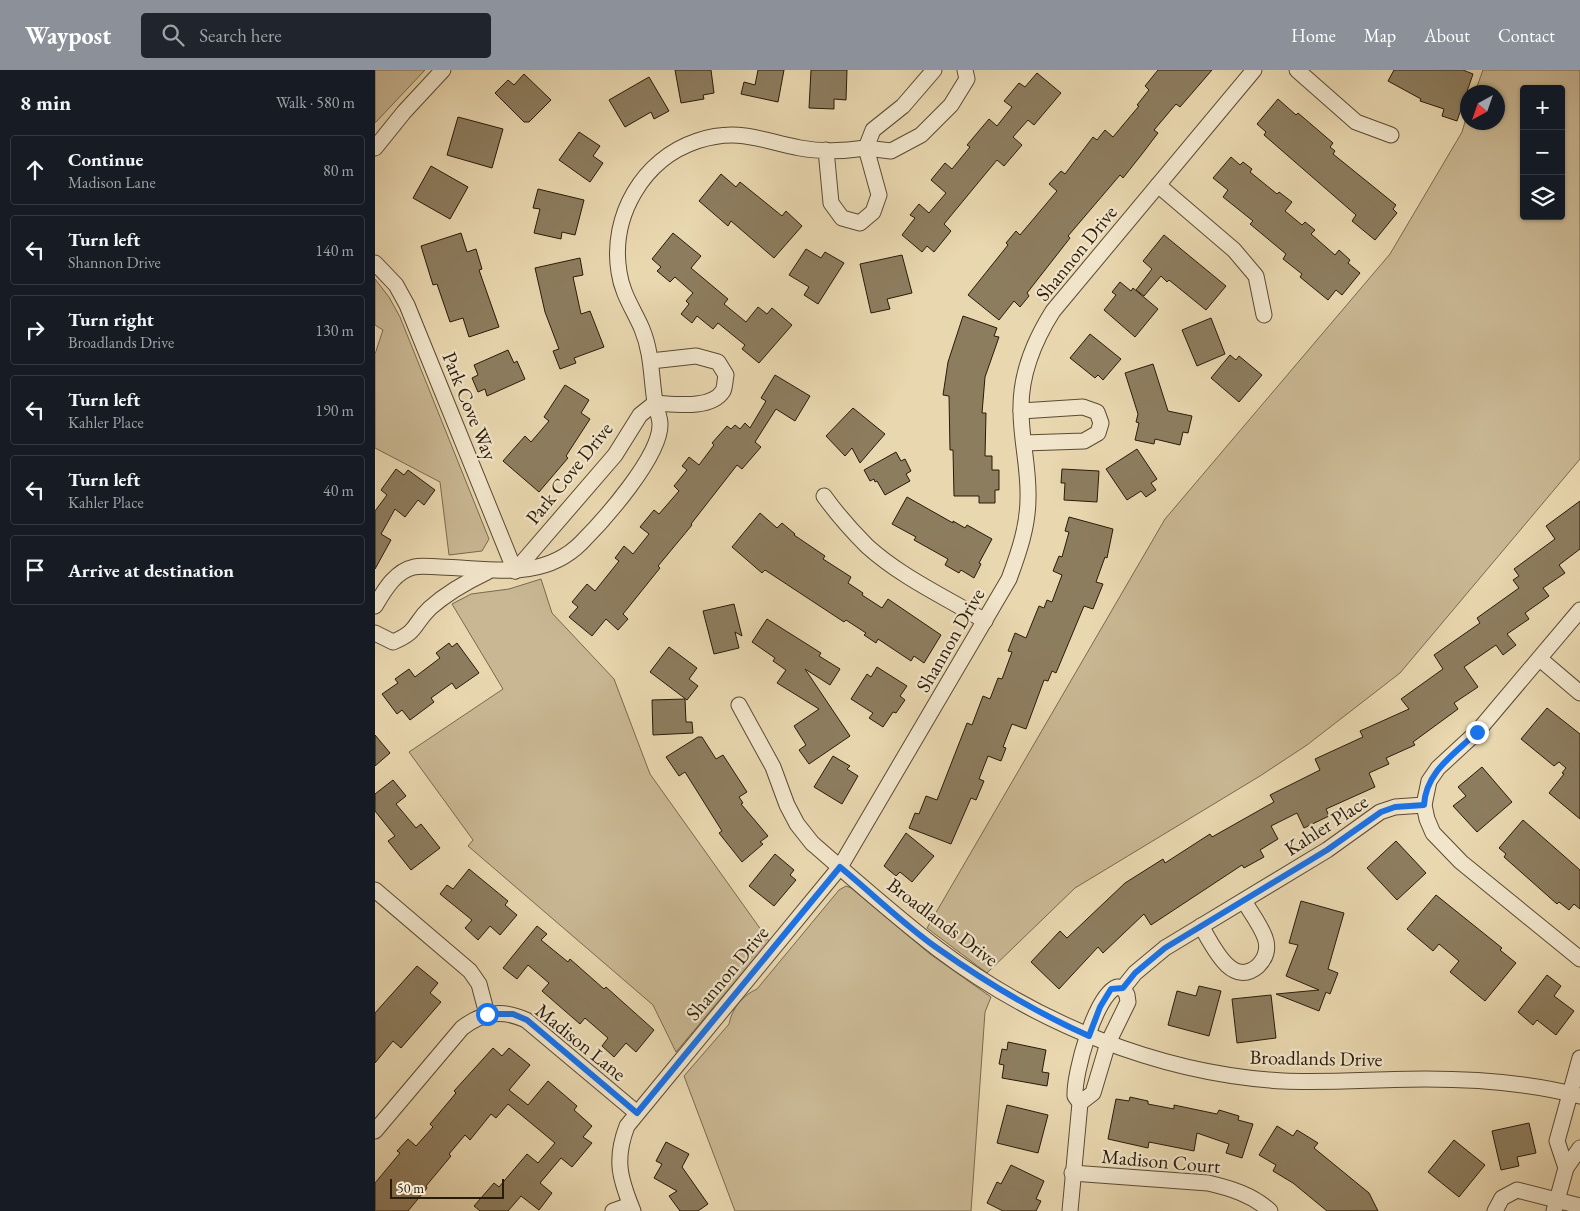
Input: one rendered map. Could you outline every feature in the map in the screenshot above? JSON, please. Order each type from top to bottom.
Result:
[{"type":"street","points":[[375,148],[404,112],[443,70]]},
{"type":"street","points":[[826,150],[831,203],[842,218],[860,223],[873,212],[879,195],[866,148],[873,130],[903,106],[934,70]]},
{"type":"street","points":[[375,606],[388,583],[412,567],[458,568],[489,572],[515,571],[545,566],[560,560],[581,543],[639,474],[656,445],[660,424],[655,403],[651,361],[642,328],[624,292],[617,254],[619,231],[631,196],[644,178],[660,162],[697,140],[719,136],[758,136],[800,148],[826,150],[866,148],[891,151],[921,135],[951,105],[967,79],[965,70]]},
{"type":"street","name":"Shannon Drive","points":[[631,1208],[620,1175],[619,1158],[621,1142],[627,1126],[840,867],[1009,579],[1019,552],[1026,524],[1028,490],[1021,411],[1023,383],[1029,357],[1045,324],[1053,311],[1254,70]]},
{"type":"street","points":[[1297,70],[1356,122],[1391,135]]},
{"type":"street","points":[[1158,185],[1234,250],[1256,276],[1264,315]]},
{"type":"street","name":"Park Cove Way","points":[[375,263],[395,285],[407,305],[515,571]]},
{"type":"street","points":[[651,361],[696,356],[718,362],[726,375],[723,391],[710,402],[655,403]]},
{"type":"street","name":"Park Cove Drive","points":[[515,571],[615,455],[641,415],[655,403]]},
{"type":"street","points":[[1021,411],[1083,407],[1097,412],[1101,423],[1098,434],[1084,441],[1024,443]]},
{"type":"street","points":[[824,496],[845,523],[869,547],[895,568],[985,621]]},
{"type":"street","points":[[375,633],[393,642],[410,635],[428,610],[444,596],[463,583],[489,572]]},
{"type":"street","points":[[1580,610],[1477,732],[1433,774],[1426,789],[1424,805],[1427,819],[1433,832],[1461,862],[1580,959]]},
{"type":"street","points":[[1539,659],[1580,693]]},
{"type":"street","name":"Broadlands Drive","points":[[739,705],[773,767],[787,805],[797,824],[813,843],[940,950],[1018,1001],[1089,1036],[1193,1068],[1271,1080],[1324,1083],[1425,1079],[1473,1080],[1575,1095]]},
{"type":"street","name":"Kahler Place","points":[[1070,1211],[1072,1173],[1080,1104],[1075,1096],[1078,1068],[1107,994],[1117,987],[1123,988],[1149,959],[1327,850],[1381,812],[1395,807],[1424,805]]},
{"type":"street","points":[[375,890],[470,971],[479,984],[487,1014],[474,1018],[462,1028],[375,1132]]},
{"type":"street","points":[[1201,926],[1224,963],[1231,969],[1247,971],[1255,968],[1262,962],[1267,947],[1266,938],[1243,901]]},
{"type":"street","points":[[1080,1104],[1093,1092],[1108,1043],[1128,1002],[1123,988]]},
{"type":"street","name":"Madison Lane","points":[[487,1014],[513,1014],[527,1020],[637,1113]]},
{"type":"street","points":[[1566,1168],[1557,1141],[1575,1095],[1580,1058]]},
{"type":"street","points":[[1555,1205],[1566,1168],[1580,1148]]},
{"type":"street","name":"Madison Court","points":[[1072,1173],[1208,1183],[1229,1187],[1248,1196],[1270,1211]]},
{"type":"street","points":[[1495,1211],[1502,1198],[1517,1190],[1555,1205],[1580,1206]]},
{"type":"street","points":[[613,1211],[631,1208]]},
{"type":"shaded area","points":[[375,70],[425,70],[375,123]]},
{"type":"shaded area","points":[[1483,70],[1580,70],[1580,459],[1400,673],[1307,745],[1260,776],[1075,888],[987,973],[927,928],[1165,519],[1390,254],[1463,130],[1505,130],[1505,85],[1478,85]]},
{"type":"shaded area","points":[[375,279],[389,297],[400,317],[489,539],[482,551],[449,555],[440,482],[375,448],[375,354],[383,330],[375,325]]},
{"type":"shaded area","points":[[541,579],[552,613],[614,679],[650,774],[769,941],[676,1052],[653,1005],[468,846],[473,840],[409,752],[503,689],[452,604],[471,594],[509,589]]},
{"type":"shaded area","points":[[846,886],[851,888],[930,954],[991,997],[985,1012],[971,1211],[735,1211],[684,1076],[729,1024],[730,1018],[739,1003],[757,989],[839,890]]},
{"type":"building","points":[[675,70],[711,70],[714,93],[703,95],[704,99],[681,103]]},
{"type":"building","points":[[758,70],[784,70],[778,102],[741,94],[744,82],[755,85]]},
{"type":"building","points":[[811,70],[847,70],[846,100],[834,99],[834,109],[809,108]]},
{"type":"building","points":[[1158,70],[1212,70],[1180,107],[1176,104],[1154,130],[1158,133],[1123,178],[1120,175],[1068,236],[1070,238],[1027,293],[1029,296],[1020,307],[1014,301],[999,320],[968,295],[1008,245],[1006,243],[1016,231],[1020,235],[1057,191],[1049,184],[1061,171],[1065,174],[1093,137],[1097,140],[1105,130],[1113,137],[1139,106],[1137,105],[1149,90],[1145,86]]},
{"type":"building","points":[[1394,70],[1463,70],[1473,74],[1469,85],[1460,85],[1460,112],[1457,121],[1442,116],[1444,109],[1420,101],[1421,99],[1388,81]]},
{"type":"building","points":[[1037,73],[1061,93],[1034,125],[1028,120],[1013,137],[1022,145],[1004,166],[997,160],[944,224],[951,231],[934,252],[927,246],[922,252],[902,235],[915,218],[910,215],[919,204],[929,213],[946,193],[931,180],[945,163],[952,169],[970,147],[967,145],[989,119],[997,126],[1012,107],[1004,101],[1019,83],[1025,87]]},
{"type":"building","points":[[524,74],[551,100],[529,122],[524,122],[495,93],[508,80],[514,85]]},
{"type":"building","points":[[649,77],[669,111],[654,119],[651,112],[625,127],[609,100]]},
{"type":"building","points":[[1278,99],[1296,115],[1298,113],[1333,143],[1330,147],[1335,151],[1333,154],[1396,205],[1393,209],[1397,213],[1375,240],[1352,221],[1356,215],[1264,135],[1266,132],[1257,124]]},
{"type":"building","points":[[458,117],[503,129],[492,168],[447,155]]},
{"type":"building","points":[[579,132],[600,146],[593,156],[603,163],[590,182],[559,160]]},
{"type":"building","points":[[1231,157],[1240,165],[1243,162],[1252,169],[1250,172],[1277,194],[1279,192],[1292,202],[1285,211],[1302,225],[1305,222],[1315,230],[1311,234],[1335,255],[1339,250],[1350,260],[1348,263],[1360,273],[1342,295],[1336,290],[1328,300],[1300,277],[1302,274],[1283,259],[1286,254],[1250,224],[1253,221],[1223,197],[1228,190],[1213,178]]},
{"type":"building","points":[[431,166],[468,187],[450,219],[413,198]]},
{"type":"building","points":[[721,174],[736,187],[740,182],[782,216],[786,211],[802,226],[774,258],[731,221],[728,226],[699,201]]},
{"type":"building","points":[[538,189],[584,200],[575,235],[562,232],[561,239],[534,233],[540,209],[533,208]]},
{"type":"building","points":[[461,233],[467,252],[476,249],[482,269],[479,270],[499,327],[469,337],[463,318],[450,322],[437,284],[433,285],[421,246]]},
{"type":"building","points":[[673,233],[701,256],[691,268],[728,299],[724,304],[746,322],[758,307],[767,314],[772,308],[792,325],[759,363],[742,349],[745,345],[718,323],[713,329],[697,316],[692,323],[681,314],[689,304],[686,301],[693,293],[675,277],[670,282],[657,271],[661,267],[652,259]]},
{"type":"building","points":[[1164,235],[1226,286],[1206,310],[1169,280],[1167,282],[1161,276],[1144,296],[1136,290],[1152,269],[1143,261]]},
{"type":"building","points":[[806,249],[821,258],[825,252],[844,263],[818,304],[804,295],[809,287],[789,275]]},
{"type":"building","points":[[902,255],[912,293],[887,299],[890,309],[871,313],[860,264]]},
{"type":"building","points":[[580,258],[583,275],[573,277],[581,314],[590,311],[604,347],[574,358],[576,363],[560,369],[553,351],[559,349],[545,312],[535,268]]},
{"type":"building","points":[[1120,282],[1131,291],[1133,288],[1158,309],[1135,337],[1104,310],[1116,295],[1112,292]]},
{"type":"building","points":[[963,316],[997,328],[994,336],[999,337],[985,377],[982,413],[986,413],[985,456],[992,456],[992,470],[999,470],[999,490],[995,490],[995,503],[979,503],[979,496],[954,496],[953,450],[950,450],[949,396],[943,395],[948,362]]},
{"type":"building","points":[[1211,318],[1225,354],[1197,366],[1182,330]]},
{"type":"building","points":[[1090,334],[1121,359],[1103,380],[1098,375],[1095,378],[1070,358]]},
{"type":"building","points":[[508,350],[514,363],[517,361],[525,379],[487,396],[485,389],[478,392],[472,378],[478,375],[474,365]]},
{"type":"building","points":[[1230,355],[1236,360],[1239,356],[1262,375],[1239,402],[1211,378]]},
{"type":"building","points":[[1153,364],[1168,411],[1192,416],[1188,433],[1183,432],[1180,445],[1155,439],[1154,444],[1135,440],[1139,423],[1136,422],[1138,414],[1125,373]]},
{"type":"building","points":[[775,375],[810,396],[795,421],[776,409],[755,442],[761,447],[742,469],[737,465],[692,525],[658,566],[660,568],[623,614],[628,619],[618,630],[606,619],[592,636],[569,617],[578,607],[572,602],[587,584],[595,591],[619,561],[615,558],[624,546],[633,554],[649,534],[640,527],[654,510],[659,514],[679,491],[674,486],[687,470],[682,466],[689,457],[699,465],[714,445],[712,443],[727,426],[731,429],[735,425],[740,429],[745,423],[750,428],[766,401],[761,398]]},
{"type":"building","points":[[565,385],[589,400],[581,413],[590,419],[566,456],[568,458],[539,492],[503,461],[525,436],[531,442],[549,421],[544,417]]},
{"type":"building","points":[[853,408],[885,434],[860,463],[852,448],[845,456],[826,436]]},
{"type":"building","points":[[1137,449],[1157,479],[1151,483],[1156,490],[1146,497],[1141,491],[1127,500],[1106,469]]},
{"type":"building","points":[[896,452],[901,461],[905,459],[911,471],[906,474],[910,481],[885,495],[877,481],[875,482],[874,479],[870,481],[864,470]]},
{"type":"building","points":[[396,469],[404,475],[408,470],[435,490],[424,505],[418,500],[405,517],[395,509],[381,534],[391,540],[375,569],[375,511],[387,495],[381,490]]},
{"type":"building","points":[[1062,469],[1099,471],[1097,502],[1064,500],[1065,483],[1061,483]]},
{"type":"building","points":[[907,497],[953,523],[953,521],[965,528],[967,525],[992,539],[979,563],[981,564],[974,578],[961,570],[959,573],[945,565],[948,559],[914,540],[916,537],[892,524]]},
{"type":"building","points":[[1580,501],[1580,549],[1559,565],[1565,573],[1543,588],[1549,596],[1525,613],[1529,619],[1507,634],[1516,645],[1503,655],[1496,645],[1464,667],[1478,687],[1454,703],[1458,709],[1413,742],[1415,745],[1386,758],[1389,764],[1369,773],[1375,787],[1326,809],[1329,816],[1304,828],[1297,813],[1271,826],[1278,839],[1260,850],[1264,857],[1244,868],[1242,865],[1151,925],[1144,914],[1103,953],[1098,947],[1059,989],[1031,962],[1060,931],[1067,938],[1125,883],[1163,859],[1165,863],[1210,834],[1212,837],[1274,802],[1270,795],[1320,770],[1315,759],[1363,737],[1360,731],[1409,709],[1401,699],[1443,669],[1434,655],[1480,623],[1477,618],[1519,588],[1513,580],[1519,576],[1514,569],[1555,539],[1546,526]]},
{"type":"building","points":[[760,513],[777,528],[782,523],[794,535],[825,556],[823,559],[851,577],[848,583],[863,593],[862,595],[882,608],[888,599],[941,635],[924,663],[914,656],[911,661],[878,639],[876,643],[864,635],[866,633],[846,620],[844,622],[765,570],[762,573],[732,547]]},
{"type":"building","points":[[1069,517],[1113,529],[1107,558],[1105,557],[1096,582],[1103,584],[1093,609],[1084,606],[1056,673],[1052,671],[1048,681],[1044,680],[1026,729],[1012,724],[1003,747],[1006,748],[1001,761],[988,756],[979,779],[984,781],[976,800],[971,798],[951,844],[909,828],[915,813],[919,814],[926,796],[937,800],[967,723],[972,725],[983,696],[990,699],[998,678],[1002,679],[1012,652],[1008,651],[1015,633],[1026,638],[1039,606],[1044,608],[1047,600],[1052,602],[1062,575],[1053,571],[1059,556],[1062,557],[1069,532],[1065,531]]},
{"type":"building","points":[[734,604],[742,636],[735,632],[739,648],[714,654],[703,611]]},
{"type":"building","points":[[767,619],[821,653],[819,656],[840,669],[830,685],[805,669],[850,736],[809,764],[799,750],[806,745],[794,726],[819,709],[777,683],[786,670],[773,661],[775,658],[752,642]]},
{"type":"building","points":[[449,643],[452,647],[457,643],[479,673],[456,689],[452,683],[431,698],[434,702],[410,720],[402,710],[397,714],[382,694],[398,683],[395,679],[409,669],[415,677],[440,658],[436,653]]},
{"type":"building","points":[[669,647],[697,668],[689,679],[698,686],[687,700],[650,672]]},
{"type":"building","points":[[877,667],[907,686],[900,696],[905,700],[896,713],[893,712],[883,727],[869,718],[873,713],[851,699],[867,674],[871,677]]},
{"type":"building","points":[[685,699],[686,722],[692,722],[693,733],[653,735],[652,700]]},
{"type":"building","points":[[1547,708],[1580,734],[1580,819],[1549,793],[1564,774],[1562,773],[1566,768],[1559,762],[1554,766],[1521,739]]},
{"type":"building","points":[[375,735],[390,753],[375,766]]},
{"type":"building","points":[[698,737],[702,737],[716,759],[723,755],[747,792],[739,797],[743,803],[741,804],[768,836],[760,842],[763,844],[742,862],[719,833],[722,831],[685,772],[679,776],[666,757]]},
{"type":"building","points":[[833,756],[850,766],[847,769],[858,776],[842,804],[814,787]]},
{"type":"building","points":[[1482,767],[1512,802],[1477,832],[1453,806],[1466,796],[1458,787]]},
{"type":"building","points":[[393,780],[406,796],[396,804],[416,828],[421,824],[440,848],[411,870],[388,841],[395,836],[375,811],[375,794]]},
{"type":"building","points":[[1523,820],[1580,870],[1580,909],[1574,904],[1569,910],[1559,902],[1557,904],[1504,857],[1506,854],[1499,848]]},
{"type":"building","points":[[906,833],[934,856],[912,882],[900,872],[896,876],[884,866]]},
{"type":"building","points":[[1396,841],[1426,873],[1397,900],[1367,868]]},
{"type":"building","points":[[775,854],[794,870],[790,875],[796,880],[774,906],[749,886]]},
{"type":"building","points":[[469,869],[508,901],[505,905],[517,915],[500,935],[490,926],[478,940],[465,928],[472,920],[440,894],[447,885],[453,889]]},
{"type":"building","points":[[1436,895],[1502,948],[1500,950],[1516,963],[1485,1001],[1450,972],[1459,961],[1439,944],[1433,951],[1407,929]]},
{"type":"building","points":[[1301,901],[1344,913],[1328,969],[1338,973],[1330,994],[1326,992],[1319,1011],[1276,994],[1319,990],[1286,976],[1298,945],[1289,943]]},
{"type":"building","points":[[537,926],[547,934],[541,940],[568,962],[570,959],[604,989],[606,987],[654,1030],[636,1052],[626,1043],[614,1057],[602,1046],[608,1038],[585,1018],[580,1024],[542,991],[549,983],[528,965],[517,979],[503,968]]},
{"type":"building","points":[[417,966],[438,983],[430,993],[441,1002],[401,1048],[393,1041],[375,1063],[375,1013]]},
{"type":"building","points":[[1547,975],[1561,986],[1554,996],[1574,1011],[1556,1035],[1537,1020],[1533,1025],[1518,1012]]},
{"type":"building","points":[[1199,986],[1221,991],[1209,1036],[1168,1025],[1177,991],[1196,996]]},
{"type":"building","points":[[1271,995],[1276,1038],[1237,1043],[1232,999]]},
{"type":"building","points":[[1008,1042],[1046,1050],[1042,1072],[1049,1073],[1047,1086],[1002,1078],[1004,1065],[999,1064],[1002,1049],[1007,1050]]},
{"type":"building","points":[[493,1048],[502,1056],[509,1048],[530,1065],[509,1090],[528,1105],[548,1081],[577,1106],[574,1110],[592,1126],[583,1137],[592,1143],[572,1167],[561,1158],[540,1183],[552,1193],[539,1210],[521,1196],[508,1211],[480,1211],[474,1206],[494,1183],[499,1187],[527,1154],[538,1163],[555,1143],[508,1104],[496,1118],[491,1114],[470,1140],[465,1135],[408,1211],[375,1211],[375,1183],[400,1153],[397,1151],[408,1139],[416,1146],[433,1127],[430,1124],[456,1093],[454,1091]]},
{"type":"building","points":[[1130,1097],[1148,1101],[1148,1104],[1174,1109],[1174,1105],[1217,1114],[1219,1110],[1239,1116],[1238,1120],[1253,1124],[1242,1158],[1226,1153],[1229,1144],[1197,1133],[1194,1151],[1149,1142],[1148,1148],[1108,1139],[1116,1099],[1129,1101]]},
{"type":"building","points":[[1007,1105],[1048,1115],[1038,1153],[997,1143]]},
{"type":"building","points":[[1529,1123],[1536,1153],[1517,1157],[1519,1166],[1501,1170],[1492,1131]]},
{"type":"building","points":[[1277,1126],[1293,1136],[1297,1130],[1318,1143],[1314,1148],[1369,1193],[1378,1211],[1327,1211],[1293,1183],[1273,1171],[1276,1165],[1259,1155]]},
{"type":"building","points":[[1454,1140],[1485,1165],[1459,1197],[1428,1172]]},
{"type":"building","points":[[666,1142],[689,1154],[682,1167],[708,1204],[698,1211],[680,1211],[669,1196],[677,1191],[654,1178],[662,1164],[656,1161]]},
{"type":"building","points":[[1011,1165],[1044,1181],[1036,1199],[1041,1201],[1036,1211],[1003,1211],[987,1203],[997,1182],[1001,1184]]},
{"type":"route","points":[[487,1014],[500,1012],[513,1014],[527,1020],[637,1113],[840,867],[940,950],[981,978],[1018,1001],[1089,1036],[1107,994],[1111,989],[1123,988],[1149,959],[1327,850],[1381,812],[1395,807],[1424,805],[1426,789],[1433,774],[1477,732]]}]
